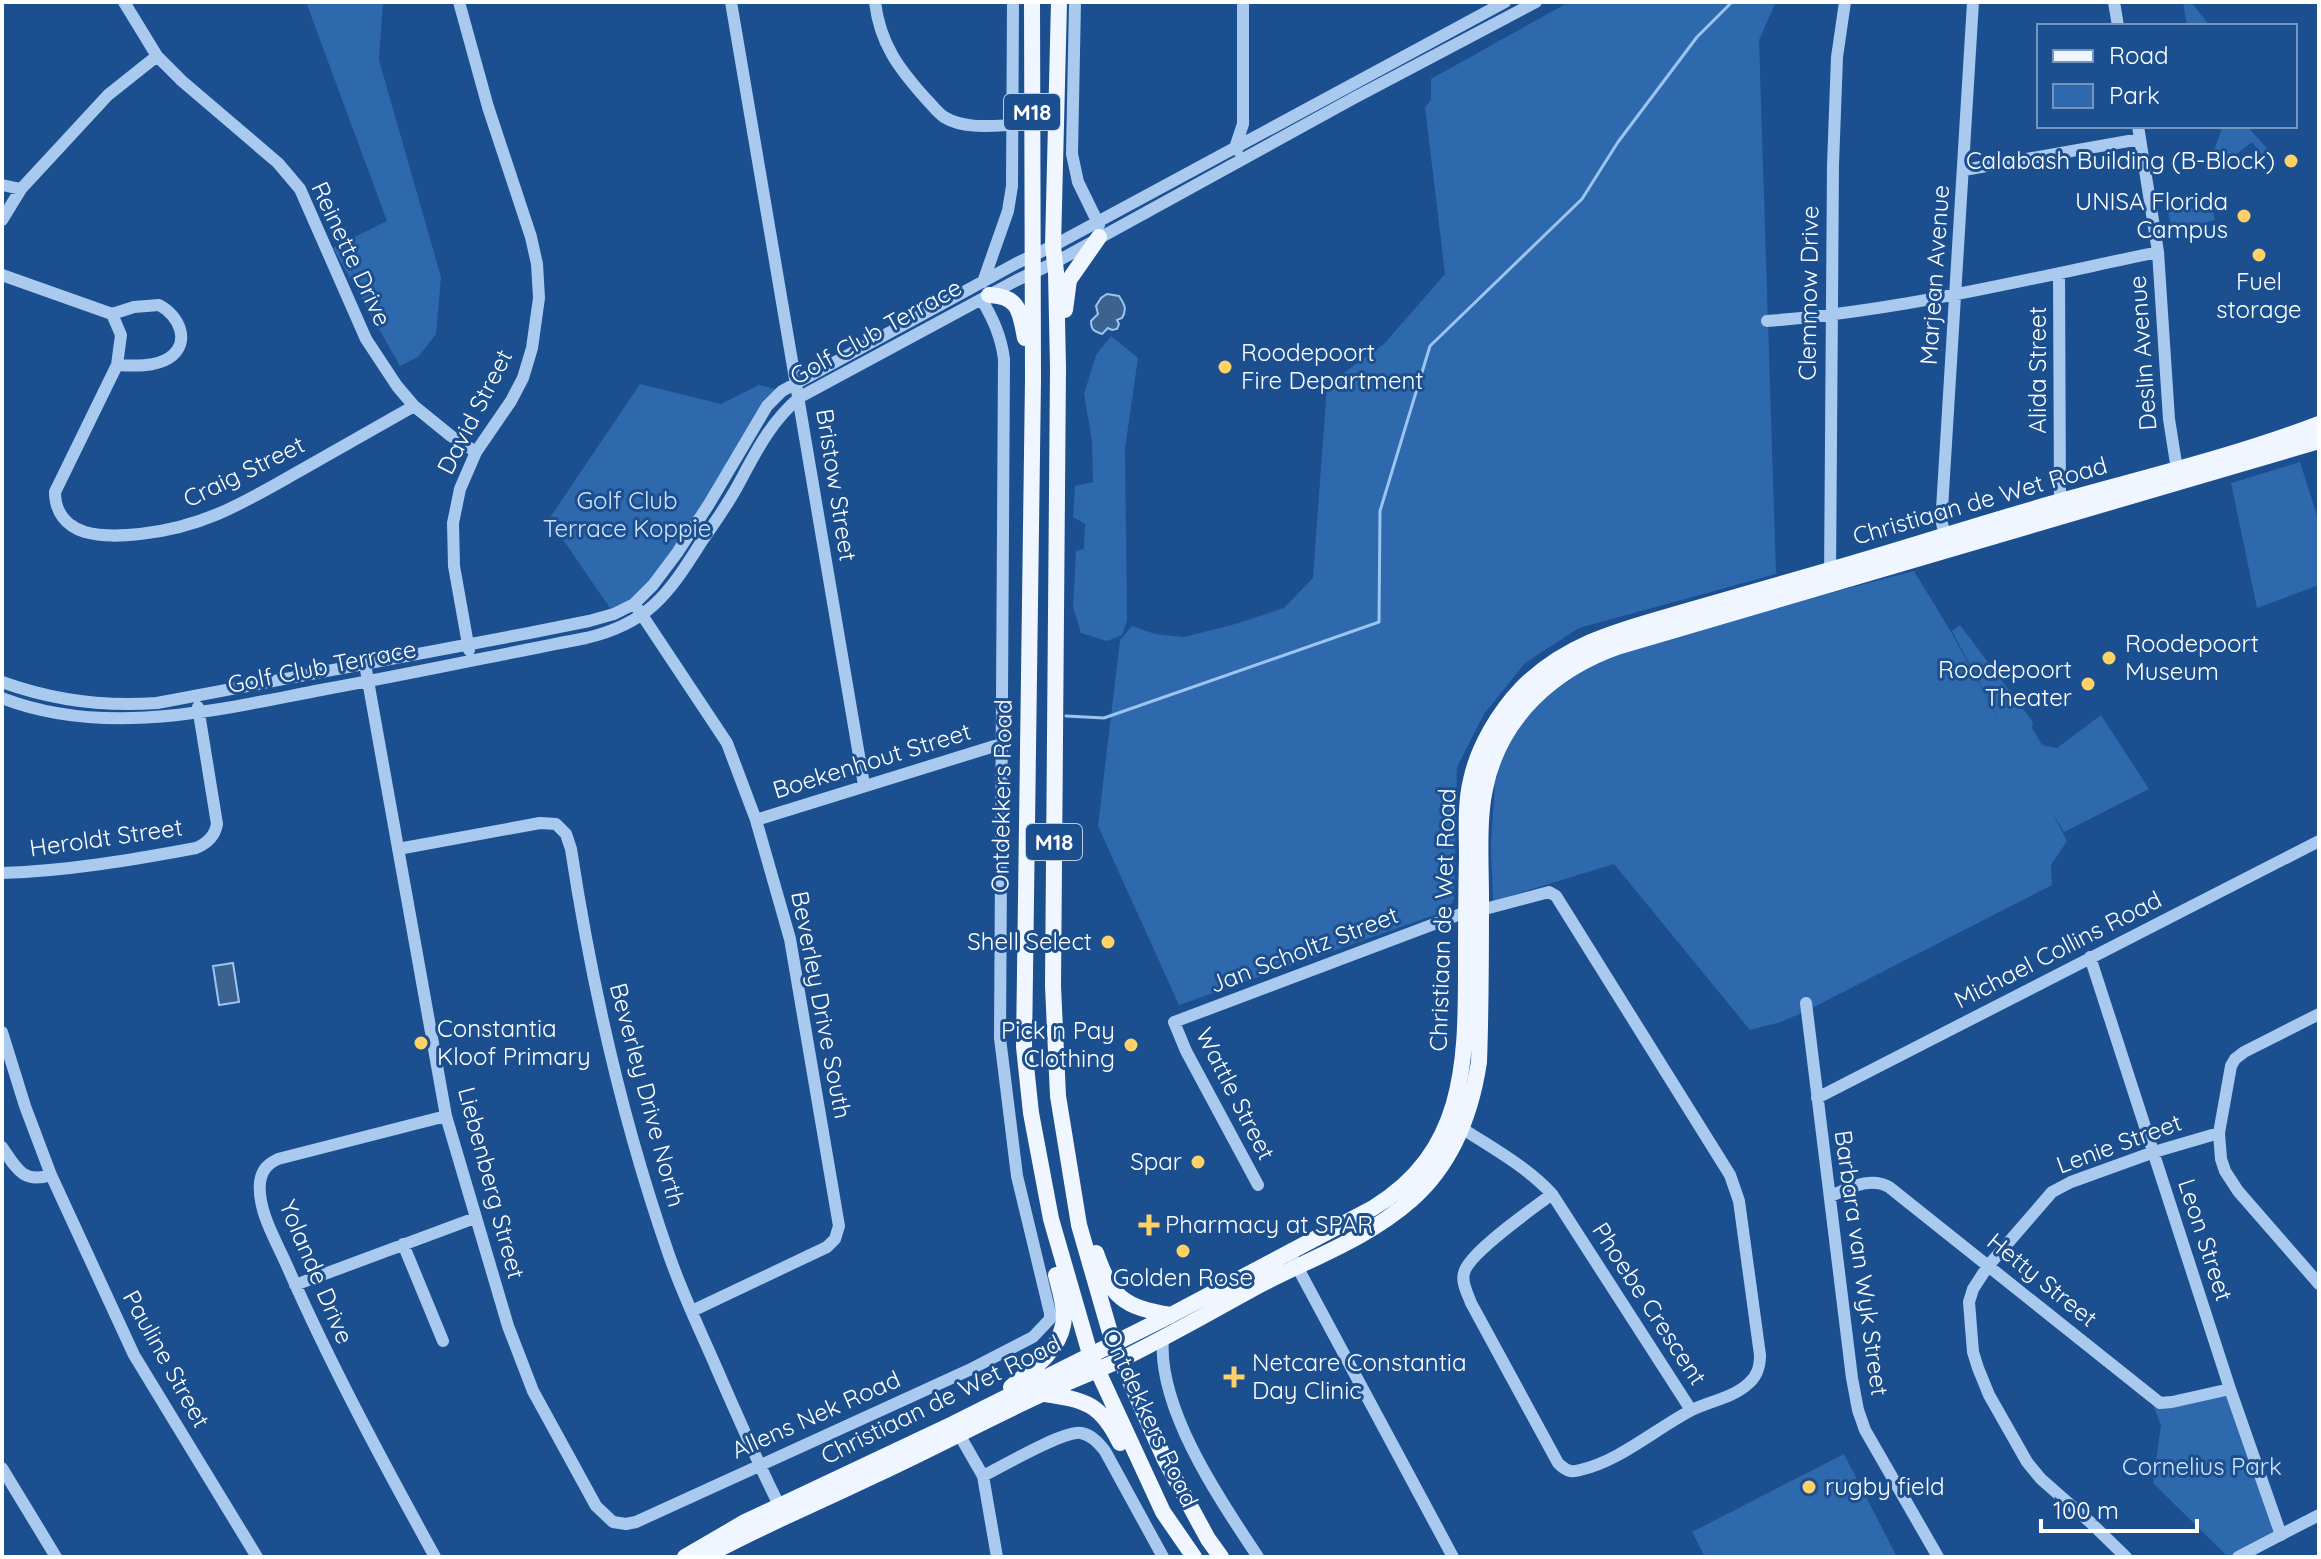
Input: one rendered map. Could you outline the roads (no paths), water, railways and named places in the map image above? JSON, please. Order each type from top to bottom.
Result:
[{"type":"main road","name":"Ontdekkers Road","points":[[1032,2],[1033,379],[1024,1047],[1031,1113],[1051,1219],[1090,1354],[1163,1512],[1194,1557]]},
{"type":"main road","name":"Ontdekkers Road","points":[[1059,2],[1054,254],[1058,367],[1053,986],[1058,1096],[1074,1200],[1092,1277],[1113,1343],[1165,1460],[1221,1557]]},
{"type":"main road","points":[[1058,367],[1069,280],[1100,231]]},
{"type":"main road","points":[[985,292],[1013,301],[1019,309],[1033,379]]},
{"type":"main road","name":"Christiaan de Wet Road","points":[[2178,476],[2319,424]]},
{"type":"main road","name":"Christiaan de Wet Road","points":[[956,1430],[988,1406],[1090,1354],[1293,1259],[1369,1230],[1410,1201],[1441,1166],[1463,1129],[1479,1062],[1474,911],[1467,819],[1471,779],[1488,735],[1506,706],[1548,664],[1596,639],[1830,578],[2178,476],[2319,441]]},
{"type":"main road","name":"Christiaan de Wet Road","points":[[685,1557],[713,1539],[782,1512],[956,1430],[1120,1360],[1163,1338],[1391,1197],[1427,1159],[1455,1105],[1461,1079],[1474,911]]},
{"type":"main road","points":[[988,1406],[1037,1365],[1051,1350],[1063,1326],[1061,1297],[1032,1156],[1031,1113]]},
{"type":"main road","points":[[1074,1200],[1111,1289],[1138,1307],[1171,1315]]},
{"type":"main road","points":[[1042,1394],[1080,1400],[1099,1411],[1113,1430],[1137,1479],[1163,1512]]},
{"type":"main road","name":"Christiaan de Wet Road","points":[[704,1557],[782,1512]]},
{"type":"street","name":"Reinette Drive","points":[[124,2],[157,56],[278,163],[300,189],[366,339],[397,386],[414,406],[476,452]]},
{"type":"street","name":"David Street","points":[[459,2],[488,107],[531,237],[537,264],[539,298],[532,348],[523,378],[476,452],[460,489],[453,523],[454,566],[471,660]]},
{"type":"street","name":"Bristow Street","points":[[731,2],[864,785]]},
{"type":"street","points":[[875,2],[884,41],[895,61],[944,117],[962,124],[1012,125]]},
{"type":"street","points":[[985,292],[1012,186],[1013,2]]},
{"type":"street","points":[[1075,2],[1072,154],[1078,182],[1100,231]]},
{"type":"street","points":[[1240,161],[1243,2]]},
{"type":"street","name":"Golf Club Terrace","points":[[1100,231],[1242,137],[1505,2]]},
{"type":"street","name":"Golf Club Terrace","points":[[2,682],[49,696],[99,703],[157,703],[638,609],[663,597],[677,580],[731,498],[769,429],[784,410],[800,397],[1033,265],[1240,161],[1536,2]]},
{"type":"street","name":"Clemmow Drive","points":[[1830,578],[1831,316],[1837,57],[1845,2]]},
{"type":"street","name":"Marjean Avenue","points":[[1947,542],[1942,509],[1973,2]]},
{"type":"street","points":[[2114,2],[2118,24]]},
{"type":"street","points":[[2,220],[21,189],[108,95],[157,56]]},
{"type":"street","points":[[1964,170],[2139,132]]},
{"type":"street","name":"Deslin Avenue","points":[[2139,132],[2158,252],[2169,419],[2178,476]]},
{"type":"street","points":[[1242,137],[1253,153]]},
{"type":"street","points":[[2,185],[21,189]]},
{"type":"street","points":[[1767,321],[1831,316],[1957,294],[2158,252]]},
{"type":"street","name":"Alida Street","points":[[2059,273],[2062,508]]},
{"type":"street","points":[[2,275],[112,314],[134,307],[159,305],[176,317],[181,331],[176,351],[170,357],[135,366],[117,365]]},
{"type":"street","name":"Golf Club Terrace","points":[[2,698],[56,714],[124,720],[199,713],[368,682],[619,629],[638,609],[677,553],[767,406],[782,391],[985,292]]},
{"type":"street","name":"Ontdekkers Road","points":[[985,292],[1004,359],[1000,1038],[1017,1176],[1050,1313],[1050,1319],[1042,1329],[1013,1348]]},
{"type":"street","name":"Craig Street","points":[[112,314],[121,335],[117,365],[55,492],[61,516],[69,525],[92,534],[147,533],[210,519],[414,406]]},
{"type":"street","name":"Beverley Drive South","points":[[638,609],[727,743],[756,820],[790,939],[839,1226],[835,1239],[827,1247],[692,1311]]},
{"type":"street","name":"Liebenberg Street","points":[[365,664],[446,1116],[508,1326],[533,1391],[596,1506],[613,1522],[636,1522]]},
{"type":"street","name":"Heroldt Street","points":[[2,873],[106,863],[196,848],[208,842],[217,824],[196,696]]},
{"type":"street","name":"Boekenhout Street","points":[[756,820],[1001,744]]},
{"type":"street","name":"Beverley Drive North","points":[[398,849],[546,822],[556,824],[566,834],[601,1018],[628,1126],[670,1258],[782,1512]]},
{"type":"street","name":"Michael Collins Road","points":[[1817,1098],[2319,841]]},
{"type":"street","name":"Phoebe Crescent","points":[[1463,1129],[1539,1180],[1552,1194],[1691,1410],[1739,1391],[1752,1381],[1760,1366],[1760,1346],[1735,1187],[1725,1165],[1556,896],[1549,892],[1541,893]]},
{"type":"street","name":"Jan Scholtz Street","points":[[1174,1022],[1474,911],[1541,893]]},
{"type":"street","name":"Leon Street","points":[[2090,957],[2230,1389],[2281,1535]]},
{"type":"street","name":"Barbara van Wyk Street","points":[[1806,1003],[1852,1378],[1861,1420],[1938,1557]]},
{"type":"street","points":[[2319,1014],[2235,1059],[2229,1074],[2219,1133],[2221,1159],[2230,1181],[2319,1284]]},
{"type":"street","name":"Wattle Street","points":[[1174,1022],[1186,1051],[1258,1185]]},
{"type":"street","name":"Pauline Street","points":[[2,1032],[51,1175],[134,1355],[257,1557]]},
{"type":"street","name":"Yolande Drive","points":[[435,1557],[349,1399],[295,1285],[269,1224],[260,1183],[267,1165],[278,1159],[446,1116]]},
{"type":"street","name":"Lenie Street","points":[[2126,1557],[2030,1467],[1989,1395],[1978,1368],[1973,1352],[1969,1310],[1973,1289],[1988,1266],[2052,1192],[2154,1152],[2219,1133]]},
{"type":"street","points":[[2,1147],[22,1173],[39,1179],[51,1175]]},
{"type":"street","name":"Hetty Street","points":[[1830,1196],[1869,1182],[1882,1184],[1905,1198],[2160,1403],[2230,1389]]},
{"type":"street","points":[[1552,1194],[1477,1253],[1464,1270],[1463,1280],[1471,1303],[1558,1463],[1569,1471],[1589,1467],[1691,1410]]},
{"type":"street","points":[[295,1285],[475,1218]]},
{"type":"street","points":[[403,1244],[443,1341]]},
{"type":"street","points":[[1293,1259],[1453,1557]]},
{"type":"street","name":"Ontdekkers Road","points":[[1163,1338],[1161,1354],[1164,1376],[1179,1419],[1228,1512],[1258,1557]]},
{"type":"street","name":"Allens Nek Road","points":[[636,1522],[1013,1348]]},
{"type":"street","points":[[956,1430],[983,1476],[997,1557]]},
{"type":"street","name":"Ontdekkers Road","points":[[983,1476],[1066,1434],[1085,1434],[1096,1440],[1105,1451],[1163,1557]]},
{"type":"street","points":[[2,1468],[56,1557]]},
{"type":"street","points":[[2238,1557],[2319,1515]]},
{"type":"waterway","points":[[1066,716],[1104,718],[1379,622],[1380,511],[1430,346],[1582,199],[1618,142],[1697,37],[1732,2]]},
{"type":"place","name":"Calabash Building (B-Block)","points":[[2291,161]]},
{"type":"place","name":"UNISA Florida Campus","points":[[2244,216]]},
{"type":"place","name":"Fuel storage","points":[[2259,255]]},
{"type":"place","name":"Roodepoort Fire Department","points":[[1225,367]]},
{"type":"place","name":"Roodepoort Museum","points":[[2109,658]]},
{"type":"place","name":"Roodepoort Theater","points":[[2088,684]]},
{"type":"place","name":"Shell Select","points":[[1108,942]]},
{"type":"place","name":"Constantia Kloof Primary","points":[[421,1043]]},
{"type":"place","name":"Pick n Pay Clothing","points":[[1131,1045]]},
{"type":"place","name":"Spar","points":[[1198,1162]]},
{"type":"place","name":"Pharmacy at SPAR","points":[[1149,1225]]},
{"type":"place","name":"Golden Rose","points":[[1183,1251]]},
{"type":"place","name":"Netcare Constantia Day Clinic","points":[[1234,1377]]},
{"type":"place","name":"rugby field","points":[[1809,1487]]},
{"type":"park label","name":"Golf Club Terrace Koppie","points":[[627,515]]},
{"type":"park label","name":"Cornelius Park","points":[[2202,1467]]}]
